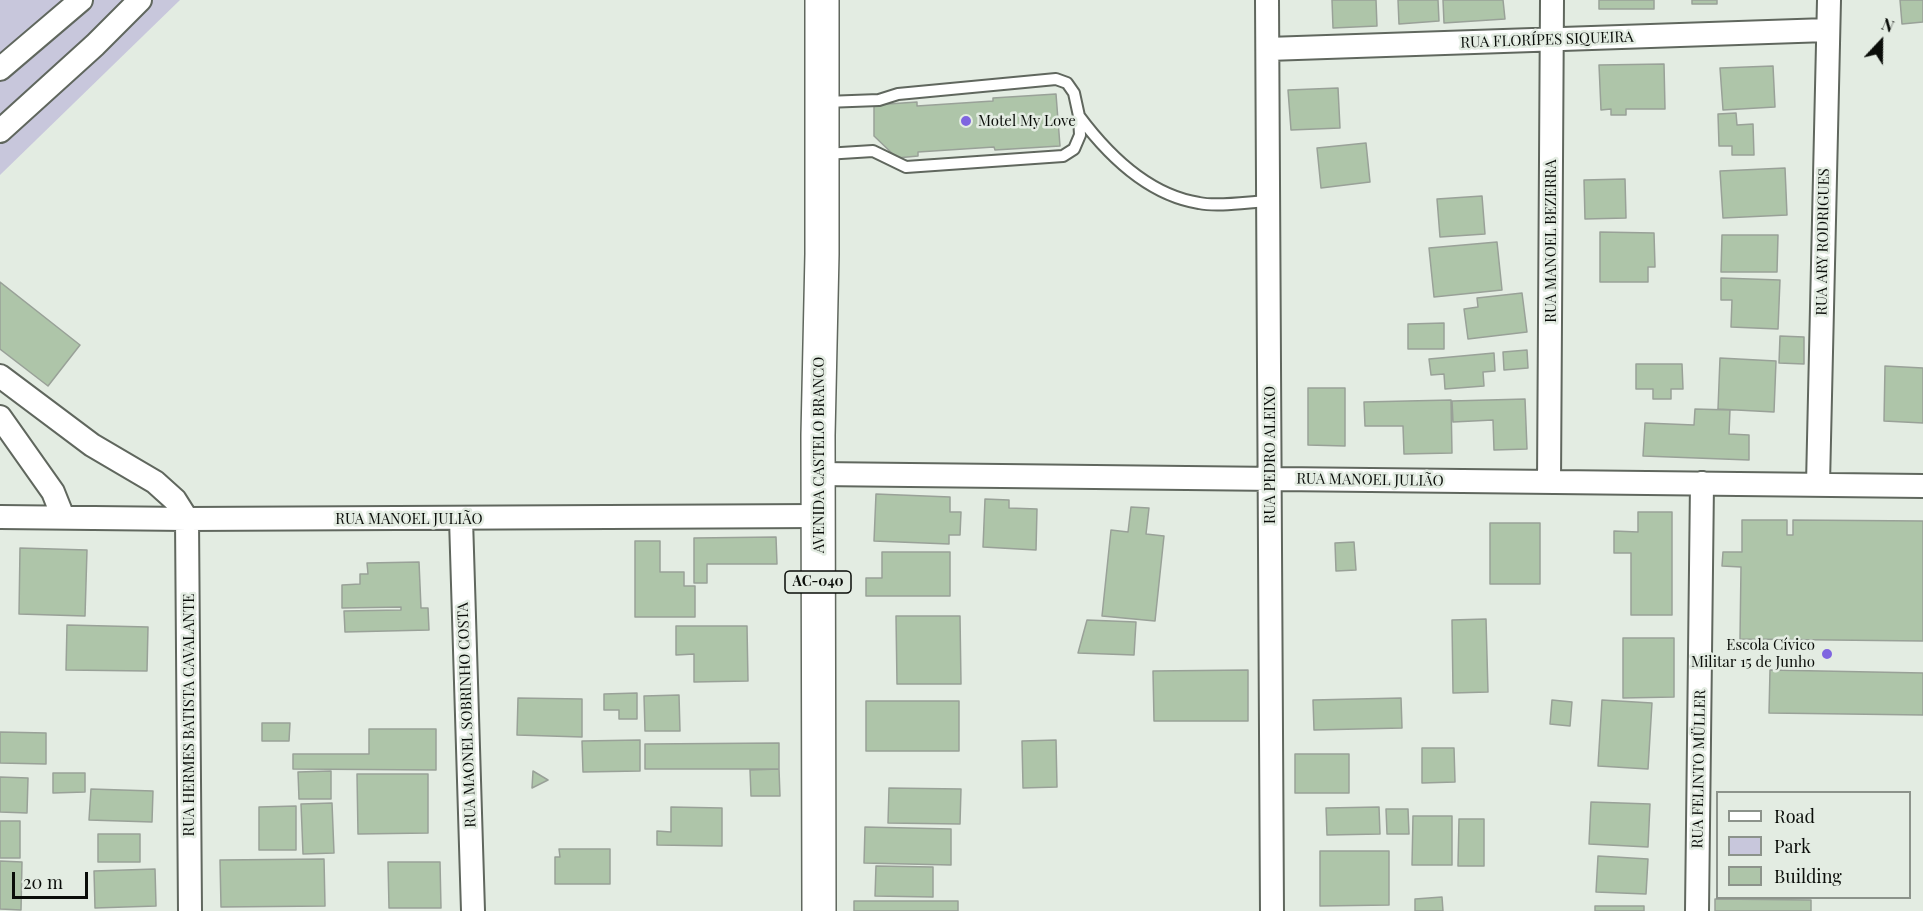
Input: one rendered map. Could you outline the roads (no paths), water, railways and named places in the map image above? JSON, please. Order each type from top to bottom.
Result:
[{"type":"highway","name":"AVENIDA CASTELO BRANCO","points":[[819,911],[818,474],[822,0]]},
{"type":"street","points":[[0,69],[81,0]]},
{"type":"street","points":[[0,131],[95,45],[140,0]]},
{"type":"street","name":"RUA PEDRO ALEIXO","points":[[1268,0],[1272,911]]},
{"type":"street","name":"RUA MANOEL BEZERRA","points":[[1549,482],[1552,0]]},
{"type":"street","name":"RUA ARY RODRIGUES","points":[[1818,484],[1828,0]]},
{"type":"street","name":"RUA FLORÍPES SIQUEIRA","points":[[1268,49],[1827,30]]},
{"type":"street","points":[[0,376],[92,445],[155,482],[175,500],[187,519]]},
{"type":"street","points":[[0,417],[52,492],[63,518]]},
{"type":"street","name":"RUA MANOEL JULIÃO","points":[[818,474],[1923,486]]},
{"type":"street","name":"RUA FELINTO MÜLLER","points":[[1697,911],[1702,483]]},
{"type":"street","name":"RUA MANOEL JULIÃO","points":[[0,517],[461,519],[818,516]]},
{"type":"street","name":"RUA HERMES BATISTA CAVALANTE","points":[[187,519],[190,911]]},
{"type":"street","name":"RUA MAONEL SOBRINHO COSTA","points":[[461,519],[473,911]]},
{"type":"lane","points":[[822,102],[879,100],[898,94],[1056,79],[1067,83],[1074,93],[1080,135],[1074,149],[1063,156],[906,167],[873,151],[822,154]]},
{"type":"lane","points":[[1079,116],[1099,143],[1119,162],[1175,197],[1201,204],[1268,201]]},
{"type":"place","name":"Motel My Love","points":[[966,121]]},
{"type":"place","name":"Escola Cívico Militar 15 de Junho","points":[[1827,654]]}]
